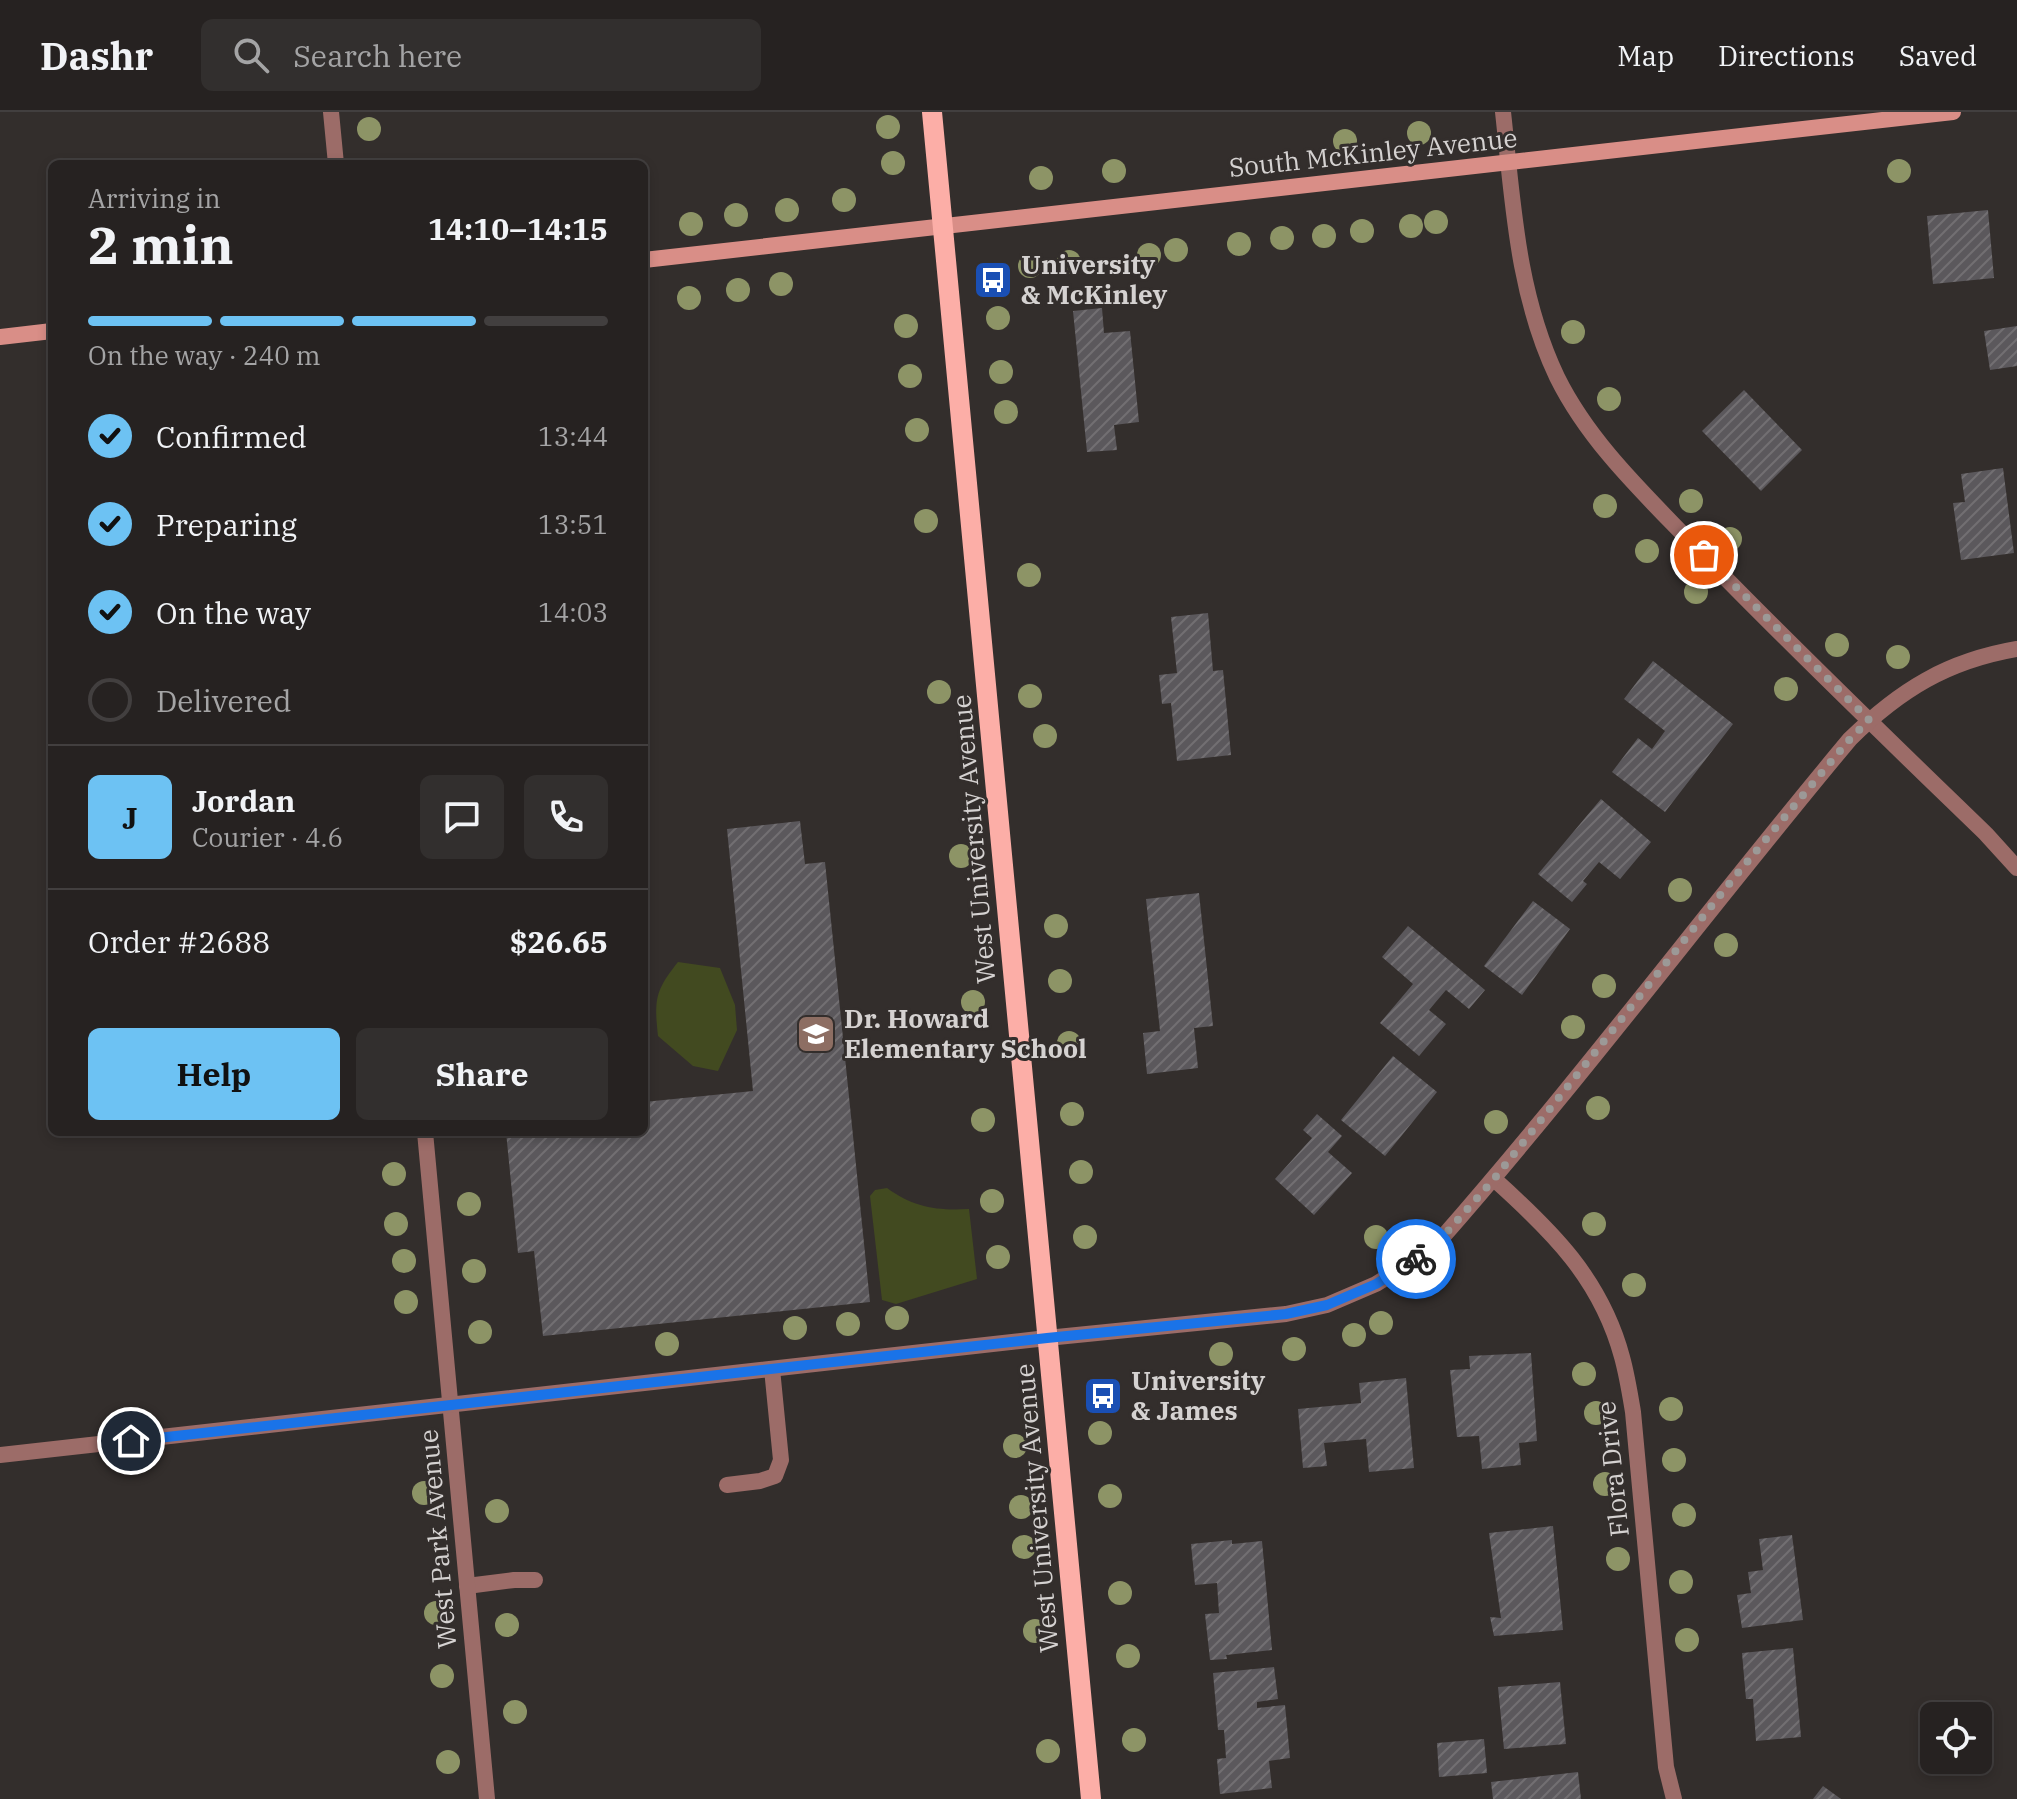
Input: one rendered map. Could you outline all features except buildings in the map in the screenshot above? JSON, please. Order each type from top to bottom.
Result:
[{"type":"main road","name":"West University Avenue","points":[[932,112],[1091,1799]]},
{"type":"street","points":[[331,112],[336,160]]},
{"type":"street","points":[[1503,112],[1517,249],[1532,315],[1557,377],[1584,423],[1623,472],[1744,597],[2017,868]]},
{"type":"street","name":"South McKinley Avenue","points":[[648,260],[1953,112]]},
{"type":"street","points":[[0,337],[48,331]]},
{"type":"street","points":[[0,1455],[1286,1314],[1327,1305],[1376,1284],[1421,1256],[1441,1239],[1494,1179],[1737,874],[1869,720],[1909,688],[1944,669],[2017,649]]},
{"type":"street","name":"West Park Avenue","points":[[425,1136],[487,1799]]},
{"type":"street","name":"Flora Drive","points":[[1494,1179],[1542,1222],[1577,1261],[1602,1302],[1622,1356],[1633,1412],[1666,1767],[1674,1799]]},
{"type":"street","points":[[727,1485],[775,1476],[781,1460],[772,1369]]},
{"type":"street","points":[[467,1586],[535,1580]]},
{"type":"green space","points":[[678,962],[720,968],[735,1005],[737,1030],[718,1071],[693,1066],[658,1036],[658,996]]},
{"type":"green space","points":[[887,1188],[906,1200],[926,1206],[969,1209],[977,1279],[896,1304],[882,1300],[870,1196],[875,1190]]},
{"type":"way so far","points":[[1416,1259],[1441,1239],[1494,1179],[1737,874],[1869,720],[1704,555]]},
{"type":"place","name":"University & McKinley","points":[[993,280]]},
{"type":"place","name":"Dr. Howard Elementary School","points":[[816,1034]]},
{"type":"place","name":"University & James","points":[[1103,1396]]},
{"type":"route","points":[[131,1441],[1286,1314],[1327,1305],[1376,1284],[1416,1259]]}]
